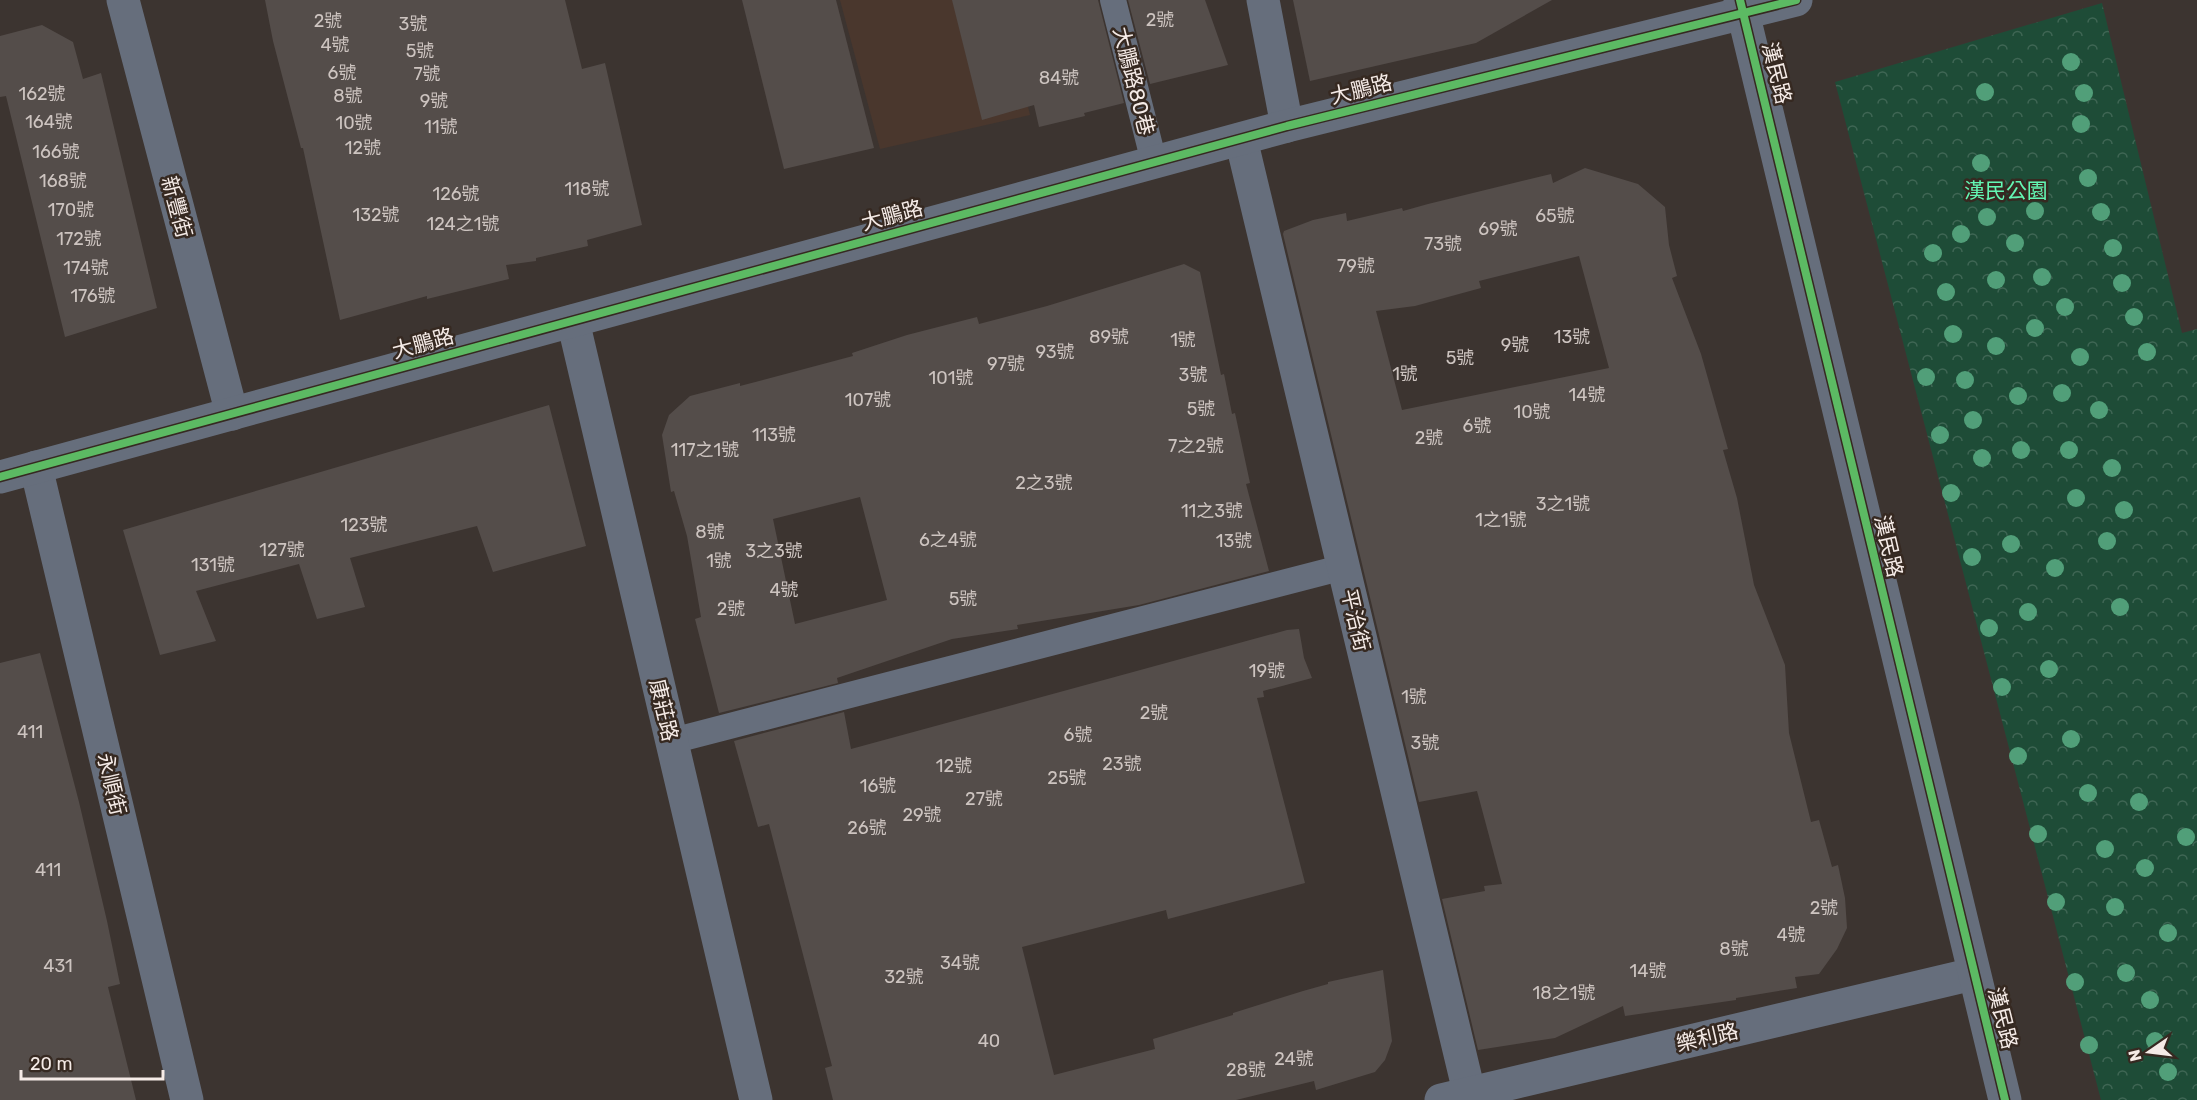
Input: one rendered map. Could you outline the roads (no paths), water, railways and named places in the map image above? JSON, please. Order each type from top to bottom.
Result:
[{"type":"street","name":"新豐街","points":[[123,0],[232,414]]},
{"type":"street","points":[[1263,0],[1287,126]]},
{"type":"street","name":"大鵬路","points":[[0,477],[1287,126],[1742,7],[1796,0]]},
{"type":"street","name":"漢民路","points":[[1742,7],[2005,1100]]},
{"type":"street","name":"平治街","points":[[1241,139],[1344,567],[1460,1098]]},
{"type":"street","name":"康莊路","points":[[573,321],[756,1100]]},
{"type":"street","name":"永順街","points":[[36,468],[188,1100]]},
{"type":"street","name":"樂利路","points":[[1460,1098],[1973,974]]},
{"type":"lane","name":"大鵬路80巷","points":[[1113,0],[1154,162]]},
{"type":"lane","points":[[672,741],[1344,567]]},
{"type":"park label","name":"漢民公園","points":[[2006,190]]}]
